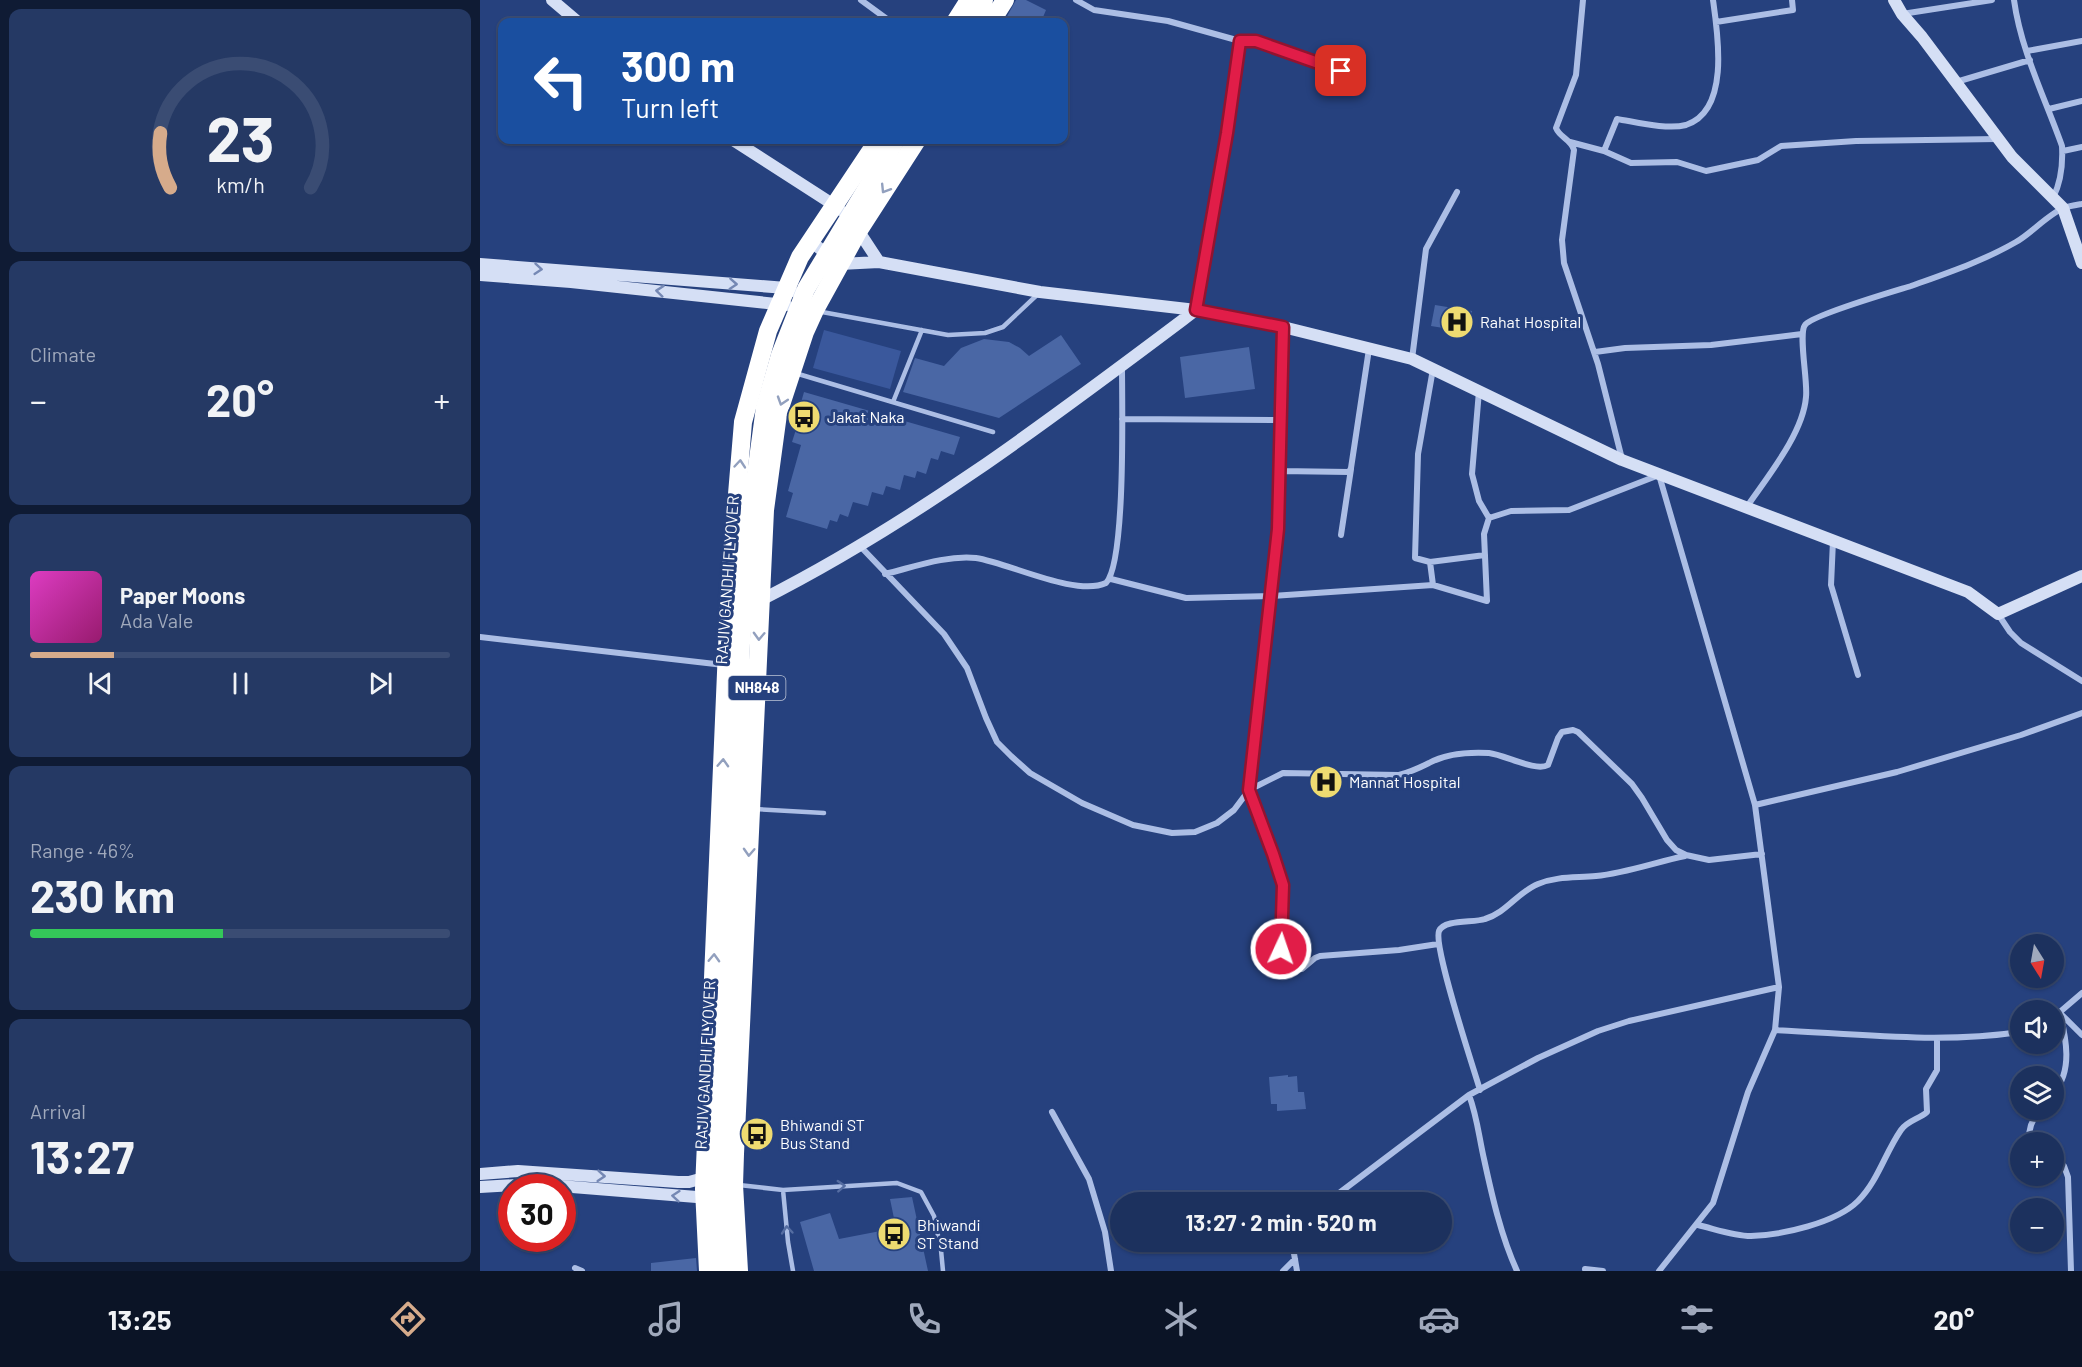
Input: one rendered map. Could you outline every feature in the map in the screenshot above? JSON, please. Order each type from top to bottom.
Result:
[{"type":"highway","points":[[958,18],[969,0]]},
{"type":"highway","points":[[973,18],[984,0]]},
{"type":"highway","points":[[994,18],[1005,0]]},
{"type":"highway","name":"NH848","points":[[708,1271],[705,1176],[730,579],[743,422],[768,332],[800,257],[875,144]]},
{"type":"highway","name":"RAJIV GANDHI FLYOVER","points":[[723,1271],[719,1201],[720,1142],[732,922],[741,643],[754,489],[765,407],[780,355],[806,289],[894,144]]},
{"type":"highway","name":"NH848","points":[[739,1271],[734,1185],[765,510],[776,425],[805,332],[859,230],[914,144]]},
{"type":"street","points":[[552,0],[573,18]]},
{"type":"street","points":[[861,0],[886,18]]},
{"type":"street","points":[[1076,0],[1094,10],[1168,21],[1240,41],[1256,41],[1362,79]]},
{"type":"street","points":[[1583,0],[1576,75],[1556,128],[1558,133],[1570,142],[1604,151],[1631,163],[1677,162],[1706,171],[1758,160],[1781,146],[1856,141],[1998,140]]},
{"type":"street","points":[[1604,151],[1617,119],[1662,126],[1685,125],[1703,115],[1715,93],[1719,43],[1713,0]]},
{"type":"street","points":[[1716,22],[1794,10],[1792,0]]},
{"type":"street","points":[[1894,0],[1902,14],[1922,37],[1998,140],[2063,208],[2082,263]]},
{"type":"street","points":[[1902,14],[1992,0]]},
{"type":"street","points":[[2014,0],[2027,51],[2063,151],[2059,187],[2053,198]]},
{"type":"street","points":[[729,616],[860,546],[973,472],[1122,366],[1196,310],[1227,133],[1240,41]]},
{"type":"street","points":[[2027,51],[2082,41]]},
{"type":"street","points":[[1955,82],[2030,60]]},
{"type":"street","points":[[2049,109],[2082,101]]},
{"type":"street","points":[[1570,142],[1574,150],[1562,240],[1564,263],[1594,352],[1622,460]]},
{"type":"street","points":[[740,144],[834,205],[859,230],[879,262]]},
{"type":"street","points":[[2063,151],[2082,147]]},
{"type":"street","points":[[1412,359],[1426,249],[1457,192]]},
{"type":"street","points":[[1746,508],[1784,451],[1802,418],[1807,376],[1802,334],[1805,325],[1812,320],[1969,266],[2018,242],[2063,208],[2082,204]]},
{"type":"street","points":[[810,241],[840,264],[879,262],[1040,292],[1196,310],[1283,327],[1412,359],[1622,460],[1968,592],[1998,614],[2020,643],[2082,681]]},
{"type":"street","points":[[480,264],[500,271],[783,296],[818,310]]},
{"type":"street","points":[[480,275],[500,271]]},
{"type":"street","points":[[1283,327],[1278,529],[1249,790],[1283,885],[1281,949],[1284,966],[1287,969],[1302,969],[1320,956],[1399,950],[1438,944]]},
{"type":"street","points":[[1594,352],[1625,348],[1710,345],[1802,334]]},
{"type":"street","points":[[1341,535],[1369,349]]},
{"type":"street","points":[[885,574],[963,558],[992,562],[1046,579],[1073,584],[1095,587],[1111,579],[1120,516],[1122,366]]},
{"type":"street","points":[[1433,369],[1418,454],[1415,558],[1430,562],[1485,555]]},
{"type":"street","points":[[1111,579],[1186,598],[1272,596],[1433,585],[1487,601],[1484,534],[1489,518],[1479,501],[1472,474],[1479,391]]},
{"type":"street","points":[[1122,419],[1281,420]]},
{"type":"street","points":[[1280,471],[1344,473],[1349,472],[1351,468]]},
{"type":"street","points":[[1489,518],[1511,511],[1569,510],[1659,475]]},
{"type":"street","points":[[1659,475],[1755,805],[1779,987],[1775,1030],[1748,1092],[1720,1187],[1713,1203],[1698,1225],[1659,1271]]},
{"type":"street","points":[[1833,541],[1831,585],[1858,675]]},
{"type":"street","points":[[860,546],[954,646],[967,668],[998,742],[1030,773],[1082,803],[1133,825],[1172,833],[1195,832],[1217,823],[1234,810],[1249,790],[1283,773],[1399,775],[1450,755],[1469,753],[1504,756],[1544,767],[1548,765],[1562,732],[1573,730],[1578,732],[1632,784],[1667,840],[1676,849],[1686,855],[1709,860],[1762,854]]},
{"type":"street","points":[[1430,562],[1433,585]]},
{"type":"street","points":[[1998,614],[2082,576]]},
{"type":"street","points":[[480,637],[758,669]]},
{"type":"street","points":[[1755,805],[1897,772],[2021,735],[2082,713]]},
{"type":"street","points":[[1480,1089],[1438,944],[1438,933],[1441,927],[1492,917],[1522,893],[1538,884],[1567,877],[1597,876],[1686,855]]},
{"type":"street","points":[[1341,1192],[1469,1095],[1539,1059],[1629,1021],[1779,987]]},
{"type":"street","points":[[2064,1009],[2082,993]]},
{"type":"street","points":[[2064,1017],[2082,1035]]},
{"type":"street","points":[[1775,1030],[1937,1038],[2010,1034]]},
{"type":"street","points":[[2064,1034],[2066,1060],[2064,1075]]},
{"type":"street","points":[[1698,1225],[1750,1236],[1769,1234],[1830,1219],[1857,1202],[1869,1188],[1901,1130],[1927,1112],[1926,1089],[1937,1070],[1937,1038]]},
{"type":"street","points":[[1469,1095],[1476,1115],[1484,1159],[1502,1230],[1517,1271]]},
{"type":"street","points":[[1052,1112],[1089,1179],[1105,1232],[1112,1271]]},
{"type":"street","points":[[2064,1166],[2068,1177],[2071,1271]]},
{"type":"street","points":[[480,1174],[518,1171],[678,1182],[689,1182],[705,1176],[734,1185]]},
{"type":"street","points":[[480,1187],[535,1184],[705,1198],[734,1185]]},
{"type":"street","points":[[1293,1252],[1297,1271]]},
{"type":"street","points":[[1283,1271],[1294,1258]]},
{"type":"street","points":[[574,1268],[582,1271]]},
{"type":"street","points":[[1585,1269],[1603,1271]]},
{"type":"lane","points":[[818,310],[948,335],[966,335],[985,333],[1003,327],[1040,292]]},
{"type":"lane","points":[[893,402],[922,330]]},
{"type":"lane","points":[[792,372],[993,432]]},
{"type":"lane","points":[[751,809],[824,813]]},
{"type":"lane","points":[[734,1185],[783,1190],[897,1183],[921,1191],[934,1216],[943,1271]]},
{"type":"lane","points":[[783,1190],[793,1271]]},
{"type":"shaded area","points":[[824,330],[901,351],[890,389],[813,368]]},
{"type":"building","points":[[1016,0],[1026,0],[1046,10],[1043,18],[1006,18]]},
{"type":"building","points":[[1435,305],[1472,311],[1468,332],[1431,326]]},
{"type":"building","points":[[1061,335],[1081,364],[999,418],[903,392],[915,358],[944,366],[961,348],[984,339],[1009,342],[1029,356]]},
{"type":"building","points":[[1249,347],[1255,389],[1185,398],[1180,357]]},
{"type":"building","points":[[804,392],[960,437],[954,455],[941,451],[938,460],[931,458],[926,474],[917,471],[915,478],[904,475],[900,490],[886,486],[883,495],[872,492],[868,506],[853,502],[848,517],[840,514],[837,522],[830,520],[827,529],[786,517],[793,493],[788,491],[801,445],[792,442]]},
{"type":"building","points":[[1288,1075],[1288,1077],[1297,1076],[1298,1092],[1304,1092],[1306,1109],[1277,1111],[1277,1104],[1271,1104],[1269,1077]]},
{"type":"building","name":"Bhiwandi ST Stand","points":[[912,1197],[928,1271],[814,1271],[800,1222],[830,1213],[839,1239],[896,1228],[890,1199]]},
{"type":"building","points":[[696,1258],[697,1271],[651,1271],[651,1263]]},
{"type":"place","name":"Rahat Hospital","points":[[1457,322]]},
{"type":"place","name":"Jakat Naka","points":[[804,417]]},
{"type":"place","name":"Mannat Hospital","points":[[1326,782]]},
{"type":"place","name":"Bhiwandi ST Bus Stand","points":[[757,1134]]},
{"type":"place","name":"Bhiwandi ST Stand","points":[[894,1234]]},
{"type":"route","points":[[1281,949],[1283,885],[1249,790],[1272,596],[1281,493],[1283,327],[1196,310],[1227,133],[1240,41],[1256,41],[1341,71]]}]
